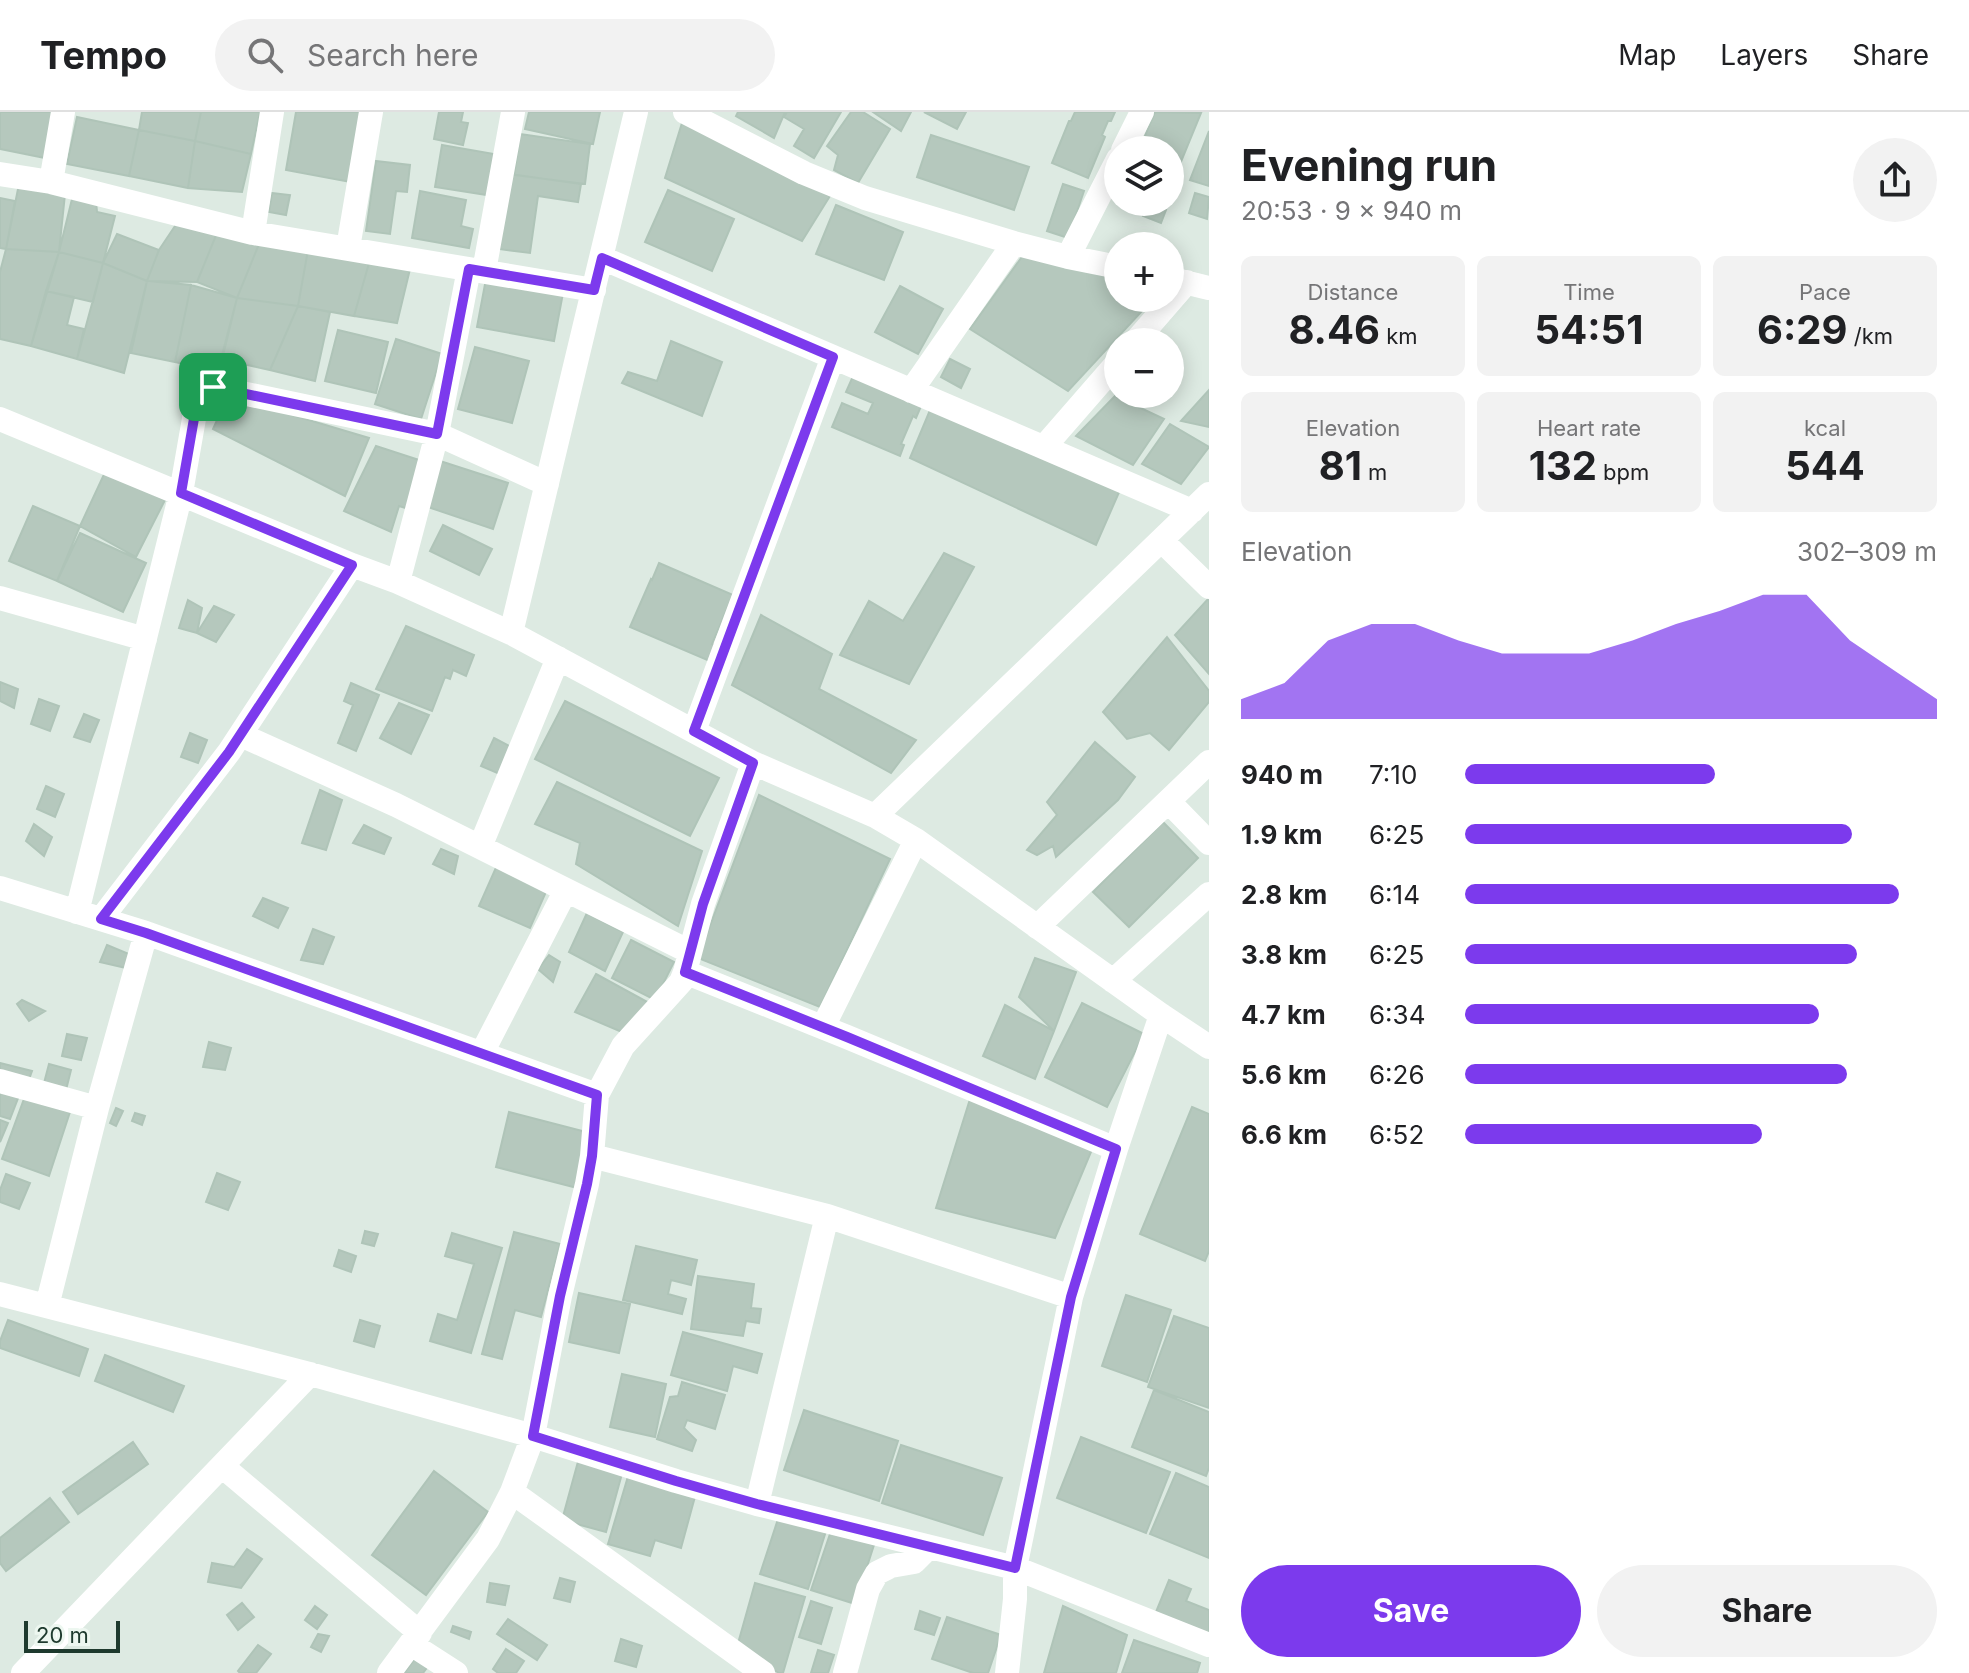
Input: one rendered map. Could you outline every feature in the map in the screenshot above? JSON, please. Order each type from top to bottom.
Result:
[{"type":"street","points":[[51,182],[63,112]]},
{"type":"street","points":[[253,233],[272,112]]},
{"type":"street","points":[[348,248],[371,112]]},
{"type":"street","points":[[398,582],[437,434],[513,112]]},
{"type":"street","points":[[511,633],[636,112]]},
{"type":"street","points":[[685,112],[804,173],[865,198],[1014,243],[1104,264]]},
{"type":"street","points":[[1130,136],[1142,112]]},
{"type":"street","points":[[0,174],[51,182],[253,233],[594,290]]},
{"type":"street","points":[[1068,257],[1104,186]]},
{"type":"street","points":[[911,391],[1014,243]]},
{"type":"street","points":[[602,258],[1044,447],[1200,502],[875,816]]},
{"type":"street","points":[[1148,328],[1189,283]]},
{"type":"street","points":[[694,731],[833,357]]},
{"type":"street","points":[[1044,447],[1104,378]]},
{"type":"street","points":[[89,915],[145,639],[181,493],[199,390],[206,387],[437,434],[547,484]]},
{"type":"street","points":[[0,419],[398,582],[511,633],[753,763],[875,816],[916,840],[1209,1047]]},
{"type":"street","points":[[1162,541],[1209,587]]},
{"type":"street","points":[[89,915],[241,735],[352,565]]},
{"type":"street","points":[[0,598],[145,639]]},
{"type":"street","points":[[480,847],[558,658]]},
{"type":"street","points":[[241,735],[396,805],[566,890],[688,962],[823,1027],[1116,1149]]},
{"type":"street","points":[[1037,927],[1209,762]]},
{"type":"street","points":[[389,1673],[488,1539],[512,1492],[533,1436],[560,1296],[592,1156],[597,1095],[623,1046],[681,982],[703,904],[753,763]]},
{"type":"street","points":[[1169,802],[1209,843]]},
{"type":"street","points":[[823,1027],[916,840]]},
{"type":"street","points":[[0,888],[146,933],[597,1095]]},
{"type":"street","points":[[482,1053],[566,890]]},
{"type":"street","points":[[1113,981],[1209,894]]},
{"type":"street","points":[[47,1306],[97,1108],[146,933]]},
{"type":"street","points":[[1007,1673],[1015,1568],[1071,1297],[1161,1015]]},
{"type":"street","points":[[0,1081],[97,1108]]},
{"type":"street","points":[[592,1156],[827,1216],[1071,1297]]},
{"type":"street","points":[[757,1504],[827,1216]]},
{"type":"street","points":[[0,1294],[310,1374],[533,1436],[757,1504],[1015,1568],[1209,1645]]},
{"type":"street","points":[[23,1673],[310,1374]]},
{"type":"street","points":[[222,1466],[456,1673]]},
{"type":"street","points":[[512,1492],[763,1673]]},
{"type":"street","points":[[845,1673],[868,1589],[877,1573],[891,1566],[914,1562],[929,1547]]},
{"type":"building","points":[[0,112],[54,112],[45,158],[0,149]]},
{"type":"building","points":[[142,112],[201,112],[195,141],[139,130]]},
{"type":"building","points":[[201,112],[260,112],[251,154],[195,141]]},
{"type":"building","points":[[296,112],[363,112],[351,182],[286,170]]},
{"type":"building","points":[[439,112],[463,112],[461,122],[468,123],[463,145],[434,139]]},
{"type":"building","points":[[529,112],[600,112],[593,144],[525,129]]},
{"type":"building","points":[[738,112],[785,112],[774,138],[736,116]]},
{"type":"building","points":[[787,112],[841,112],[814,158],[794,146],[804,129],[784,117]]},
{"type":"building","points":[[851,112],[863,112],[890,129],[858,183],[834,170],[838,155],[827,146]]},
{"type":"building","points":[[873,112],[911,112],[901,131]]},
{"type":"building","points":[[924,112],[966,112],[957,129]]},
{"type":"building","points":[[1075,112],[1115,112],[1102,135],[1104,139],[1088,178],[1052,163]]},
{"type":"building","points":[[1155,112],[1201,113],[1184,154],[1184,136],[1145,136]]},
{"type":"building","points":[[77,117],[139,130],[129,176],[67,164]]},
{"type":"building","points":[[682,123],[830,196],[802,241],[665,178]]},
{"type":"building","points":[[139,130],[195,141],[188,188],[129,176]]},
{"type":"building","points":[[1209,131],[1209,186],[1190,180]]},
{"type":"building","points":[[520,134],[590,144],[585,184],[514,175]]},
{"type":"building","points":[[931,135],[1029,167],[1014,210],[917,177]]},
{"type":"building","points":[[195,141],[251,154],[242,192],[188,188]]},
{"type":"building","points":[[442,145],[494,154],[487,195],[435,187]]},
{"type":"building","points":[[376,161],[410,165],[407,192],[396,191],[390,234],[366,231]]},
{"type":"building","points":[[510,174],[581,184],[578,202],[538,196],[530,253],[499,249]]},
{"type":"building","points":[[19,184],[65,194],[59,252],[6,249]]},
{"type":"building","points":[[1063,184],[1084,191],[1068,238],[1047,231]]},
{"type":"building","points":[[668,190],[734,219],[712,271],[645,242]]},
{"type":"building","points":[[420,191],[466,200],[461,226],[473,229],[469,248],[412,238]]},
{"type":"building","points":[[272,193],[290,195],[286,215],[269,212]]},
{"type":"building","points":[[1195,193],[1209,197],[1207,219],[1189,213]]},
{"type":"building","points":[[73,195],[96,201],[97,212],[115,216],[103,263],[59,252]]},
{"type":"building","points":[[0,198],[15,201],[6,249],[0,248]]},
{"type":"building","points":[[836,205],[903,232],[884,280],[816,254]]},
{"type":"building","points":[[1143,216],[1164,216],[1161,223]]},
{"type":"building","points":[[177,223],[219,228],[197,282],[147,281],[159,250]]},
{"type":"building","points":[[219,228],[259,244],[237,298],[197,282]]},
{"type":"building","points":[[117,234],[159,250],[147,281],[103,263]]},
{"type":"building","points":[[259,244],[308,250],[298,306],[237,298]]},
{"type":"building","points":[[6,249],[59,252],[31,346],[0,339],[0,272]]},
{"type":"building","points":[[308,250],[369,263],[354,316],[298,306]]},
{"type":"building","points":[[59,252],[103,263],[93,302],[46,291]]},
{"type":"building","points":[[1024,254],[1104,274],[1104,312],[1141,312],[1126,328],[1104,328],[1104,352],[1068,391],[970,329]]},
{"type":"building","points":[[103,263],[147,281],[124,373],[77,359]]},
{"type":"building","points":[[369,263],[410,269],[397,323],[354,316]]},
{"type":"building","points":[[486,279],[563,293],[554,341],[477,327]]},
{"type":"building","points":[[147,281],[191,285],[175,362],[131,353]]},
{"type":"building","points":[[191,285],[237,298],[219,372],[175,362]]},
{"type":"building","points":[[900,286],[943,309],[918,354],[875,332]]},
{"type":"building","points":[[46,291],[74,297],[67,325],[84,329],[77,359],[31,346]]},
{"type":"building","points":[[237,298],[298,306],[270,370],[221,359]]},
{"type":"building","points":[[298,306],[330,312],[315,381],[270,370]]},
{"type":"building","points":[[338,330],[388,342],[376,393],[325,381]]},
{"type":"building","points":[[396,339],[442,354],[421,419],[375,404]]},
{"type":"building","points":[[671,341],[722,362],[702,416],[622,383],[628,372],[657,381]]},
{"type":"building","points":[[475,347],[529,361],[512,423],[458,409]]},
{"type":"building","points":[[950,359],[970,369],[961,388],[941,377]]},
{"type":"building","points":[[854,374],[924,399],[901,444],[904,445],[900,456],[832,427],[842,403],[868,414],[873,403],[846,392]]},
{"type":"building","points":[[1209,390],[1209,427],[1181,421]]},
{"type":"building","points":[[228,396],[369,438],[345,496],[213,429]]},
{"type":"building","points":[[1104,407],[1141,408],[1164,419],[1133,465],[1076,436]]},
{"type":"building","points":[[930,410],[1120,490],[1096,545],[910,458]]},
{"type":"building","points":[[1170,424],[1209,447],[1181,484],[1142,464]]},
{"type":"building","points":[[376,446],[425,462],[412,510],[399,506],[391,532],[344,511]]},
{"type":"building","points":[[440,461],[508,483],[493,529],[425,506]]},
{"type":"building","points":[[106,470],[165,500],[136,557],[80,526]]},
{"type":"building","points":[[33,506],[80,526],[57,581],[9,561]]},
{"type":"building","points":[[443,525],[492,549],[479,575],[430,551]]},
{"type":"building","points":[[80,533],[146,563],[123,612],[57,581]]},
{"type":"building","points":[[944,553],[974,567],[909,684],[840,655],[869,601],[903,621]]},
{"type":"building","points":[[659,563],[733,595],[712,644],[719,646],[712,662],[630,627]]},
{"type":"building","points":[[1209,598],[1209,674],[1175,635]]},
{"type":"building","points":[[188,600],[202,608],[197,633],[179,628]]},
{"type":"building","points":[[214,606],[234,615],[216,642],[197,633]]},
{"type":"building","points":[[761,615],[832,654],[819,689],[916,740],[891,773],[732,685]]},
{"type":"building","points":[[406,626],[474,655],[466,676],[453,670],[450,679],[445,677],[432,711],[376,689]]},
{"type":"building","points":[[1167,637],[1209,691],[1209,702],[1169,750],[1150,733],[1127,739],[1103,712]]},
{"type":"building","points":[[0,682],[18,689],[14,708],[0,701]]},
{"type":"building","points":[[351,683],[379,695],[356,751],[338,743],[353,705],[344,701]]},
{"type":"building","points":[[39,699],[59,706],[50,731],[31,724]]},
{"type":"building","points":[[565,701],[719,778],[690,836],[535,759]]},
{"type":"building","points":[[399,703],[429,715],[411,754],[380,738]]},
{"type":"building","points":[[84,714],[99,720],[90,742],[74,737]]},
{"type":"building","points":[[190,733],[207,740],[198,763],[181,757]]},
{"type":"building","points":[[494,738],[513,748],[502,775],[481,766]]},
{"type":"building","points":[[1095,742],[1135,777],[1118,800],[1056,857],[1053,846],[1037,855],[1027,850],[1057,815],[1047,802]]},
{"type":"building","points":[[557,782],[702,851],[678,926],[576,864],[580,843],[535,824]]},
{"type":"building","points":[[46,786],[64,794],[55,817],[37,809]]},
{"type":"building","points":[[320,790],[342,800],[326,850],[302,843]]},
{"type":"building","points":[[759,795],[890,859],[820,1007],[698,958]]},
{"type":"building","points":[[1163,822],[1198,858],[1129,927],[1093,892]]},
{"type":"building","points":[[34,824],[52,837],[44,856],[26,841]]},
{"type":"building","points":[[364,825],[391,838],[384,854],[353,843]]},
{"type":"building","points":[[441,849],[458,856],[454,874],[433,864]]},
{"type":"building","points":[[498,863],[549,885],[530,928],[479,906]]},
{"type":"building","points":[[263,898],[288,908],[278,928],[253,916]]},
{"type":"building","points":[[587,913],[623,932],[605,971],[569,952]]},
{"type":"building","points":[[313,929],[334,937],[323,964],[301,960]]},
{"type":"building","points":[[631,940],[674,962],[655,1000],[612,978]]},
{"type":"building","points":[[107,945],[129,954],[126,968],[100,962]]},
{"type":"building","points":[[549,955],[560,962],[553,982],[538,969]]},
{"type":"building","points":[[1035,958],[1076,972],[1054,1031],[1019,997]]},
{"type":"building","points":[[596,974],[651,1004],[622,1032],[575,1012]]},
{"type":"building","points":[[22,1000],[45,1011],[29,1021],[17,1004]]},
{"type":"building","points":[[1082,1003],[1144,1034],[1107,1107],[1045,1077]]},
{"type":"building","points":[[1005,1005],[1054,1031],[1035,1079],[983,1056]]},
{"type":"building","points":[[67,1034],[87,1038],[81,1060],[62,1056]]},
{"type":"building","points":[[209,1042],[231,1048],[225,1070],[203,1067]]},
{"type":"building","points":[[0,1063],[32,1071],[27,1085],[0,1078]]},
{"type":"building","points":[[49,1064],[71,1070],[66,1090],[44,1083]]},
{"type":"building","points":[[0,1086],[20,1093],[10,1119],[0,1116]]},
{"type":"building","points":[[24,1099],[70,1112],[49,1176],[2,1159]]},
{"type":"building","points":[[970,1099],[1093,1147],[1055,1238],[936,1208]]},
{"type":"building","points":[[1192,1107],[1209,1114],[1209,1251],[1205,1261],[1140,1234]]},
{"type":"building","points":[[116,1108],[123,1111],[116,1126],[110,1123]]},
{"type":"building","points":[[509,1112],[590,1133],[581,1189],[496,1167]]},
{"type":"building","points":[[135,1113],[145,1116],[142,1125],[132,1121]]},
{"type":"building","points":[[0,1120],[8,1123],[0,1142]]},
{"type":"building","points":[[217,1173],[240,1182],[228,1210],[206,1202]]},
{"type":"building","points":[[6,1174],[30,1183],[19,1209],[0,1202],[0,1190]]},
{"type":"building","points":[[365,1231],[378,1234],[374,1246],[362,1243]]},
{"type":"building","points":[[514,1232],[560,1244],[541,1317],[515,1310],[502,1359],[482,1354]]},
{"type":"building","points":[[452,1233],[502,1248],[471,1353],[430,1341],[438,1314],[457,1320],[474,1264],[445,1256]]},
{"type":"building","points":[[636,1246],[697,1260],[691,1285],[671,1280],[668,1294],[686,1299],[682,1314],[623,1300]]},
{"type":"building","points":[[339,1250],[356,1256],[351,1272],[334,1266]]},
{"type":"building","points":[[698,1276],[754,1284],[751,1308],[761,1309],[759,1323],[746,1321],[743,1336],[691,1329]]},
{"type":"building","points":[[579,1293],[630,1304],[619,1353],[569,1342]]},
{"type":"building","points":[[1126,1295],[1171,1310],[1147,1382],[1102,1366]]},
{"type":"building","points":[[1174,1316],[1209,1328],[1209,1408],[1148,1387]]},
{"type":"building","points":[[8,1320],[88,1349],[79,1376],[0,1348]]},
{"type":"building","points":[[360,1320],[380,1326],[374,1347],[354,1341]]},
{"type":"building","points":[[683,1332],[762,1354],[757,1373],[733,1366],[727,1391],[671,1375]]},
{"type":"building","points":[[105,1355],[184,1386],[173,1412],[95,1381]]},
{"type":"building","points":[[622,1374],[666,1384],[655,1437],[610,1427]]},
{"type":"building","points":[[682,1382],[725,1395],[715,1429],[687,1420],[684,1428],[696,1440],[692,1451],[657,1439],[670,1397],[678,1396]]},
{"type":"building","points":[[1154,1390],[1209,1412],[1209,1468],[1206,1476],[1132,1447]]},
{"type":"building","points":[[804,1410],[898,1441],[879,1501],[784,1470]]},
{"type":"building","points":[[1081,1437],[1170,1472],[1146,1533],[1057,1498]]},
{"type":"building","points":[[133,1442],[148,1464],[78,1514],[63,1492]]},
{"type":"building","points":[[901,1445],[1002,1478],[983,1535],[882,1503]]},
{"type":"building","points":[[579,1458],[623,1470],[606,1532],[562,1520]]},
{"type":"building","points":[[434,1471],[488,1512],[426,1595],[372,1555]]},
{"type":"building","points":[[629,1473],[696,1493],[681,1548],[655,1540],[650,1556],[608,1544]]},
{"type":"building","points":[[1176,1473],[1209,1487],[1209,1558],[1150,1534]]},
{"type":"building","points":[[50,1498],[69,1522],[6,1571],[0,1563],[0,1538]]},
{"type":"building","points":[[779,1516],[826,1531],[808,1589],[760,1574]]},
{"type":"building","points":[[831,1531],[874,1545],[855,1604],[811,1590]]},
{"type":"building","points":[[247,1549],[262,1559],[241,1588],[208,1582],[212,1563],[234,1567]]},
{"type":"building","points":[[560,1578],[575,1582],[570,1602],[554,1598]]},
{"type":"building","points":[[1169,1580],[1191,1589],[1186,1601],[1209,1610],[1209,1633],[1156,1612]]},
{"type":"building","points":[[490,1583],[509,1586],[505,1605],[487,1602]]},
{"type":"building","points":[[755,1583],[805,1597],[783,1673],[737,1647]]},
{"type":"building","points":[[811,1601],[832,1608],[821,1644],[799,1637]]},
{"type":"building","points":[[242,1603],[254,1617],[238,1630],[227,1615]]},
{"type":"building","points":[[315,1606],[327,1615],[317,1629],[305,1620]]},
{"type":"building","points":[[1063,1606],[1127,1635],[1116,1673],[1044,1673]]},
{"type":"building","points":[[920,1611],[940,1618],[934,1635],[915,1629]]},
{"type":"building","points":[[947,1617],[1001,1635],[988,1673],[973,1673],[932,1659]]},
{"type":"building","points":[[508,1619],[547,1645],[537,1660],[497,1634]]},
{"type":"building","points":[[453,1626],[471,1632],[469,1639],[451,1632]]},
{"type":"building","points":[[318,1634],[329,1636],[321,1652],[311,1647]]},
{"type":"building","points":[[621,1639],[642,1646],[636,1667],[615,1661]]},
{"type":"building","points":[[1134,1640],[1200,1663],[1197,1673],[1122,1673]]},
{"type":"building","points":[[258,1645],[271,1654],[256,1673],[240,1673],[238,1671]]},
{"type":"building","points":[[506,1649],[524,1661],[516,1673],[498,1673],[493,1669]]},
{"type":"building","points":[[818,1650],[834,1655],[828,1673],[811,1673]]},
{"type":"building","points":[[417,1656],[429,1665],[423,1673],[404,1673]]},
{"type":"route","points":[[602,258],[833,357],[694,731],[753,763],[703,904],[685,972],[1116,1149],[1071,1297],[1015,1568],[757,1504],[533,1436],[560,1296],[587,1184],[597,1095],[101,919],[229,752],[352,565],[181,493],[199,390],[213,387],[437,434],[469,269],[594,290],[602,258]]}]
